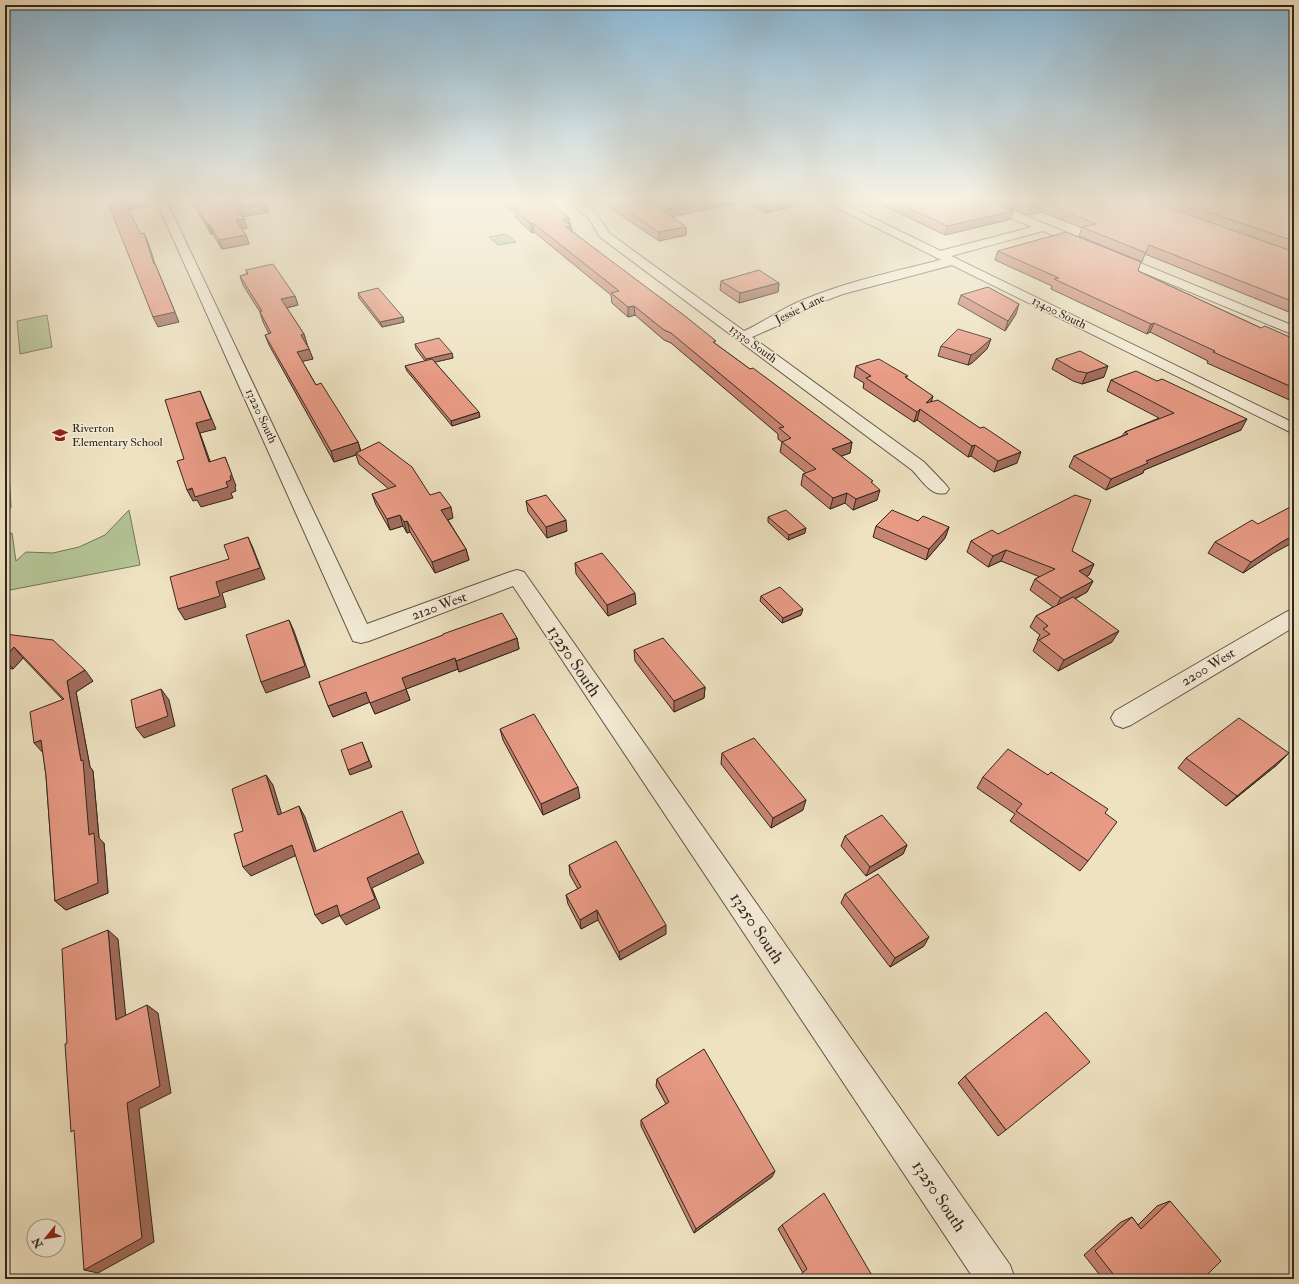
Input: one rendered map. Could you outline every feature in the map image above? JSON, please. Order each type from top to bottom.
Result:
[{"type":"street","name":"13220 South","points":[[188,258],[361,635]]},
{"type":"street","name":"13330 South","points":[[635,258],[918,466],[940,490]]},
{"type":"street","name":"Jessie Lane","points":[[742,337],[772,323],[806,303],[838,291],[946,258]]},
{"type":"street","name":"13400 South","points":[[946,258],[1294,429]]},
{"type":"street","points":[[1118,258],[1294,332]]},
{"type":"street","name":"2120 West","points":[[361,635],[517,577]]},
{"type":"street","name":"13250 South","points":[[517,577],[996,1279]]},
{"type":"street","name":"2200 West","points":[[1123,718],[1294,617]]},
{"type":"green space","points":[[47,315],[52,347],[20,354],[17,321]]},
{"type":"green space","points":[[5,438],[7,438],[11,507],[5,516]]},
{"type":"green space","points":[[129,510],[140,565],[5,591],[5,536],[12,533],[16,561],[26,552],[53,553],[79,547],[105,535]]},
{"type":"building","points":[[130,258],[152,258],[175,312],[153,317]]},
{"type":"building","points":[[577,258],[607,258],[716,341],[713,342],[750,369],[753,368],[852,442],[832,449],[873,481],[871,482],[880,490],[856,499],[847,493],[833,498],[803,474],[816,469],[782,442],[791,438],[779,428],[784,427],[671,333],[664,330],[634,306],[628,307],[611,293],[619,291]]},
{"type":"building","points":[[1014,258],[1131,258],[1141,262],[1138,271],[1261,328],[1265,326],[1294,339],[1294,388],[1213,352],[1215,351],[1154,323],[1151,324],[1054,279],[1059,278]]},
{"type":"building","points":[[1182,258],[1294,258],[1294,302]]},
{"type":"building","points":[[273,264],[295,296],[281,299],[304,334],[301,335],[309,349],[297,352],[316,385],[321,383],[358,442],[331,451],[265,335],[271,333],[260,312],[262,311],[240,276],[248,274],[246,270]]},
{"type":"building","points":[[759,270],[779,283],[740,293],[721,281]]},
{"type":"building","points":[[988,287],[1019,304],[1008,321],[961,295]]},
{"type":"building","points":[[378,288],[403,317],[380,322],[358,293]]},
{"type":"building","points":[[958,329],[991,339],[971,355],[941,346]]},
{"type":"building","points":[[439,338],[452,353],[426,359],[415,344]]},
{"type":"building","points":[[1080,351],[1108,366],[1087,373],[1077,371],[1056,359]]},
{"type":"building","points":[[432,359],[479,412],[451,421],[405,366]]},
{"type":"building","points":[[879,359],[908,376],[905,377],[933,396],[926,403],[938,400],[980,428],[984,427],[1021,452],[998,461],[975,445],[972,446],[920,409],[917,412],[866,378],[871,376],[856,366]]},
{"type":"building","points":[[1136,371],[1157,381],[1162,379],[1247,419],[1146,461],[1148,463],[1111,479],[1074,456],[1128,434],[1125,432],[1174,413],[1111,380]]},
{"type":"building","points":[[200,391],[211,419],[196,423],[209,462],[225,457],[232,475],[230,476],[231,480],[226,482],[228,487],[195,497],[192,488],[187,490],[177,461],[184,459],[165,400]]},
{"type":"building","points":[[379,442],[412,467],[430,495],[440,492],[451,507],[441,510],[466,549],[432,562],[407,521],[404,522],[400,515],[387,519],[372,494],[396,486],[356,453]]},
{"type":"building","points":[[546,495],[566,520],[546,527],[526,501]]},
{"type":"building","points":[[1075,495],[1091,500],[1072,551],[1094,564],[1079,571],[1093,581],[1061,598],[1035,579],[1055,569],[1006,550],[993,556],[971,541],[992,530],[998,534]]},
{"type":"building","points":[[1294,505],[1294,535],[1251,562],[1215,542],[1252,520],[1258,524]]},
{"type":"building","points":[[786,510],[806,528],[789,535],[768,517]]},
{"type":"building","points":[[892,510],[918,521],[923,516],[949,527],[929,549],[876,526]]},
{"type":"building","points":[[248,537],[260,568],[216,582],[220,596],[178,609],[170,577],[229,559],[224,545]]},
{"type":"building","points":[[602,553],[635,593],[607,605],[575,563]]},
{"type":"building","points":[[780,587],[803,609],[783,618],[761,596]]},
{"type":"building","points":[[1073,597],[1119,631],[1064,660],[1039,640],[1050,634],[1043,629],[1048,626],[1036,616]]},
{"type":"building","points":[[502,613],[517,638],[456,661],[455,658],[402,678],[406,689],[370,703],[366,692],[328,706],[319,682]]},
{"type":"building","points":[[289,620],[305,666],[261,682],[246,635]]},
{"type":"building","points":[[5,634],[53,640],[85,670],[67,681],[81,761],[83,760],[89,835],[94,833],[98,883],[55,901],[46,776],[41,740],[34,743],[30,712],[64,699],[14,647],[5,657]]},
{"type":"building","points":[[663,638],[705,687],[674,701],[634,650]]},
{"type":"building","points":[[161,689],[168,716],[136,728],[131,700]]},
{"type":"building","points":[[534,714],[578,787],[541,804],[500,729]]},
{"type":"building","points":[[1239,718],[1289,753],[1237,796],[1186,758]]},
{"type":"building","points":[[754,738],[806,800],[773,818],[722,753]]},
{"type":"building","points":[[362,742],[369,761],[348,770],[341,750]]},
{"type":"building","points":[[1008,749],[1048,775],[1051,772],[1108,809],[1105,813],[1117,822],[1088,861],[1016,811],[1022,804],[983,777]]},
{"type":"building","points":[[266,775],[278,815],[299,806],[314,852],[402,811],[419,853],[367,878],[375,899],[340,916],[337,905],[315,915],[292,845],[243,867],[234,834],[243,831],[232,789]]},
{"type":"building","points":[[882,815],[907,845],[870,867],[845,836]]},
{"type":"building","points":[[616,841],[666,925],[619,952],[597,910],[580,920],[566,895],[581,887],[569,865]]},
{"type":"building","points":[[878,874],[929,937],[895,958],[845,894]]},
{"type":"building","points":[[108,930],[116,1020],[147,1005],[160,1086],[127,1103],[142,1238],[84,1270],[74,1130],[71,1132],[65,1044],[67,1043],[62,949]]},
{"type":"building","points":[[1046,1012],[1090,1062],[1006,1130],[965,1076]]},
{"type":"building","points":[[704,1049],[775,1171],[696,1229],[641,1120],[669,1102],[657,1079]]},
{"type":"building","points":[[824,1193],[874,1279],[795,1279],[807,1269],[782,1225]]},
{"type":"building","points":[[1170,1201],[1221,1261],[1203,1279],[1117,1279],[1095,1251],[1132,1217],[1141,1229]]},
{"type":"building","points":[[155,1275],[156,1279],[149,1279]]},
{"type":"place","name":"Riverton Elementary School","points":[[60,435]]}]
